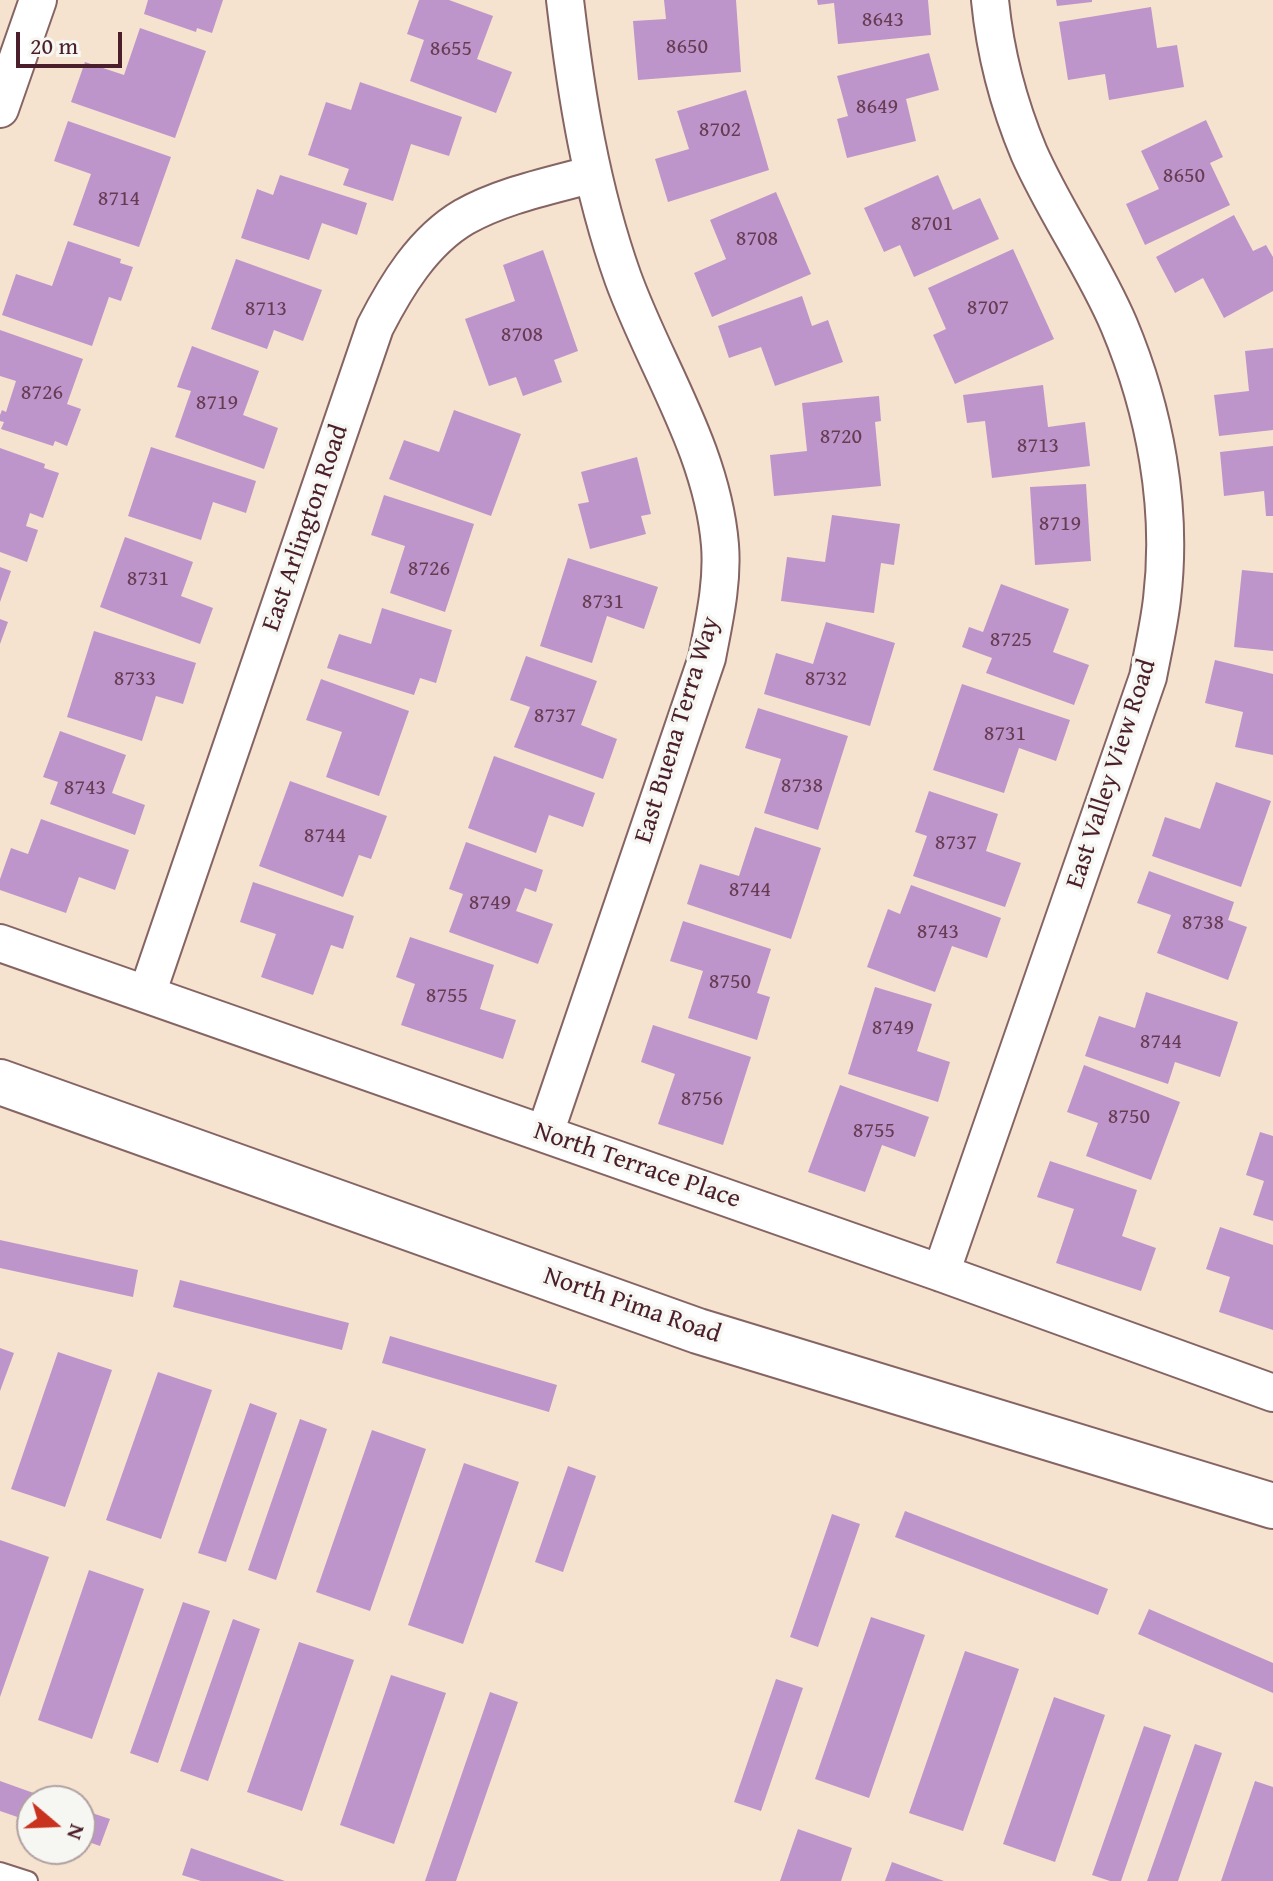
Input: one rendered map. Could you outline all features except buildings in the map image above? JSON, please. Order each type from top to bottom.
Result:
[{"type":"main road","name":"North Pima Road","points":[[0,1082],[698,1331],[1273,1506]]},
{"type":"street","points":[[0,109],[38,0]]},
{"type":"street","name":"East Buena Terra Way","points":[[545,1133],[707,658],[719,595],[720,545],[710,492],[694,444],[623,278],[593,174],[575,92],[565,0]]},
{"type":"street","name":"East Valley View Road","points":[[941,1273],[1148,677],[1162,598],[1164,536],[1161,473],[1148,402],[1119,324],[1030,154],[1005,86],[990,0]]},
{"type":"street","name":"East Arlington Road","points":[[147,994],[375,327],[397,286],[428,248],[462,218],[505,199],[593,174]]},
{"type":"street","name":"North Terrace Place","points":[[0,943],[545,1133],[1273,1393]]},
{"type":"lane","points":[[0,1872],[28,1881]]}]
